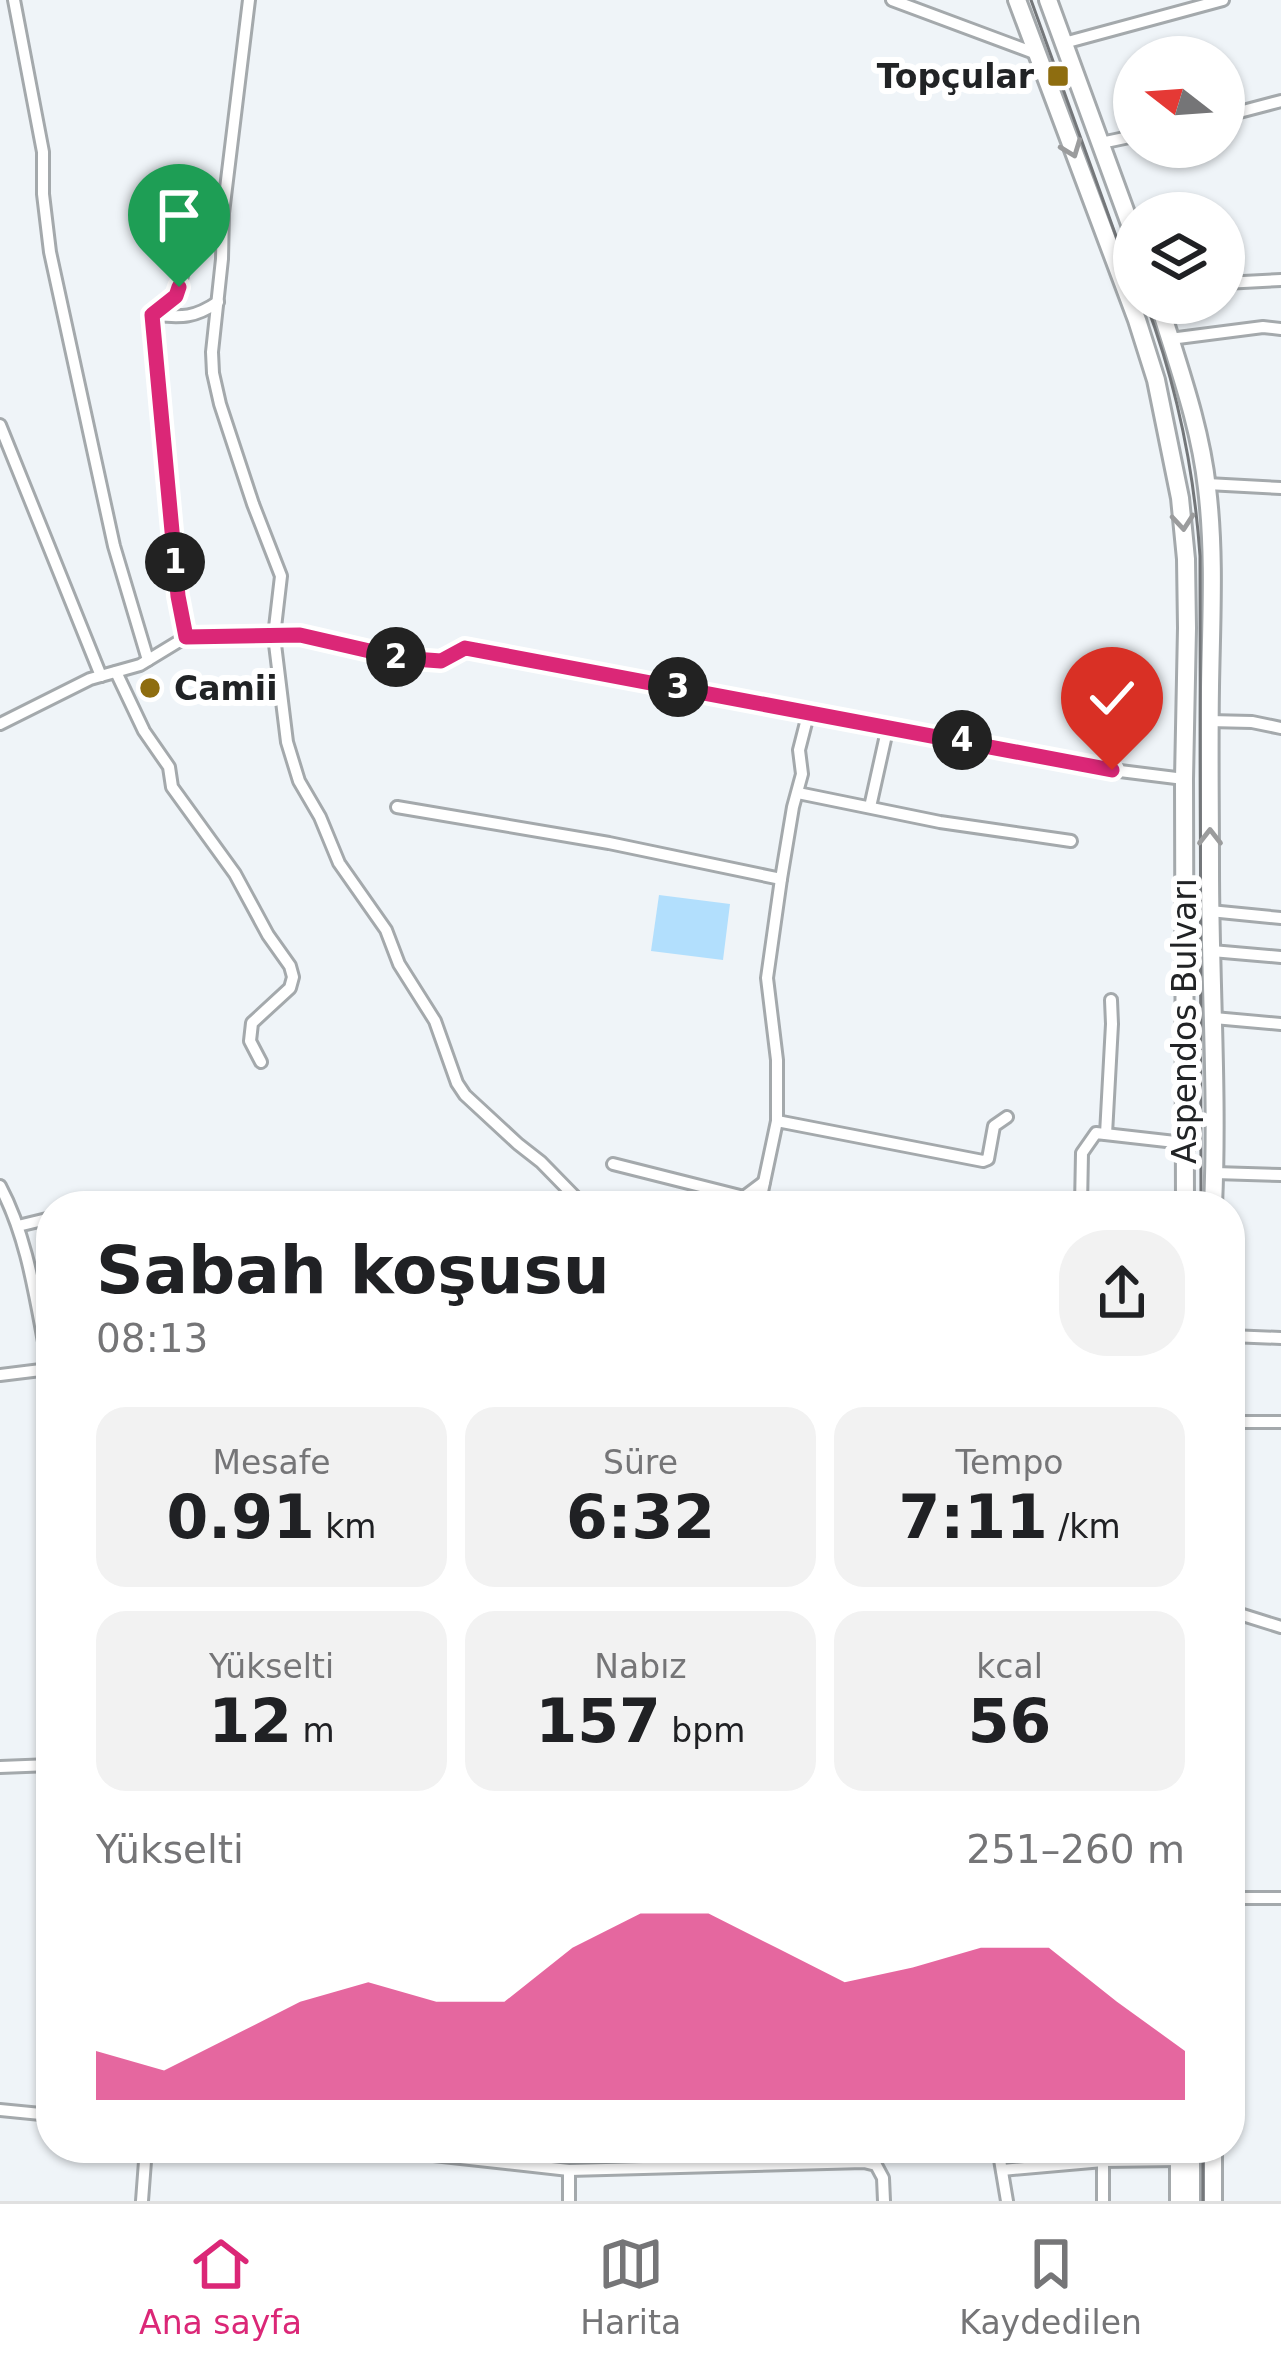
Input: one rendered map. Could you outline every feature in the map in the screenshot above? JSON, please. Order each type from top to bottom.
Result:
[{"type":"main road","name":"Aspendos Bulvarı","points":[[1017,0],[1156,380],[1180,498],[1186,559],[1185,1191]]},
{"type":"main road","points":[[1048,0],[1119,192]]},
{"type":"main road","name":"Aspendos Bulvarı","points":[[1165,324],[1207,484],[1212,547],[1214,1191]]},
{"type":"main road","points":[[1179,2201],[1182,2163]]},
{"type":"main road","points":[[1185,2163],[1191,2201]]},
{"type":"main road","points":[[1213,2163],[1213,2201]]},
{"type":"main road","points":[[1223,2163],[1223,2201]]},
{"type":"street","points":[[14,0],[43,152],[50,252],[114,546],[148,660]]},
{"type":"street","points":[[249,0],[223,213],[213,373],[280,576],[274,636],[285,728],[299,781],[339,863],[386,930],[399,964],[435,1021],[457,1084],[569,1191]]},
{"type":"street","points":[[892,0],[1037,54]]},
{"type":"street","points":[[1064,43],[1181,6],[1223,0]]},
{"type":"street","points":[[1245,111],[1281,101]]},
{"type":"street","points":[[1101,143],[1113,140]]},
{"type":"street","points":[[152,315],[176,296],[186,262]]},
{"type":"street","points":[[1245,282],[1281,280]]},
{"type":"street","points":[[152,315],[199,314],[218,302]]},
{"type":"street","points":[[152,315],[178,596],[186,637]]},
{"type":"street","points":[[1170,339],[1263,327],[1281,329]]},
{"type":"street","points":[[0,425],[101,676]]},
{"type":"street","points":[[1207,484],[1281,488]]},
{"type":"street","points":[[1,722],[89,679],[148,660],[186,637],[300,635],[400,658],[441,661],[465,648],[1112,770],[1184,779]]},
{"type":"street","points":[[116,672],[144,731],[169,767],[172,787],[235,874],[290,966],[290,988],[252,1023],[250,1041],[261,1062]]},
{"type":"street","points":[[762,1191],[777,1120],[777,1060],[767,977],[802,774],[799,750],[809,711]]},
{"type":"street","points":[[1209,721],[1281,728]]},
{"type":"street","points":[[870,807],[887,726]]},
{"type":"street","points":[[798,793],[940,822],[1071,841]]},
{"type":"street","points":[[397,807],[609,843],[781,879]]},
{"type":"street","points":[[1210,911],[1281,918]]},
{"type":"street","points":[[1212,951],[1281,957]]},
{"type":"street","points":[[1106,1134],[1111,1000]]},
{"type":"street","points":[[1214,1018],[1281,1024]]},
{"type":"street","points":[[777,1120],[983,1162],[988,1159],[994,1126],[1007,1117]]},
{"type":"street","points":[[1081,1191],[1082,1153],[1096,1133],[1184,1143]]},
{"type":"street","points":[[613,1164],[720,1191]]},
{"type":"street","points":[[1215,1173],[1281,1175]]},
{"type":"street","points":[[752,1191],[764,1182]]},
{"type":"street","points":[[0,1186],[18,1226],[36,1309]]},
{"type":"street","points":[[18,1226],[36,1222]]},
{"type":"street","points":[[1245,1337],[1281,1338]]},
{"type":"street","points":[[0,1375],[36,1374]]},
{"type":"street","points":[[1245,1422],[1281,1422]]},
{"type":"street","points":[[1245,1616],[1281,1627]]},
{"type":"street","points":[[0,1767],[36,1766]]},
{"type":"street","points":[[1245,1898],[1281,1898]]},
{"type":"street","points":[[0,2110],[36,2114]]},
{"type":"street","points":[[142,2201],[145,2163]]},
{"type":"street","points":[[506,2163],[569,2170],[827,2163]]},
{"type":"street","points":[[868,2163],[876,2165],[883,2178],[884,2201]]},
{"type":"street","points":[[1001,2163],[1007,2201]]},
{"type":"street","points":[[1002,2170],[1046,2163]]},
{"type":"street","points":[[1103,2163],[1103,2201]]},
{"type":"street","points":[[569,2170],[569,2201]]},
{"type":"shaded area","points":[[659,895],[730,904],[723,960],[651,951]]},
{"type":"tram line","points":[[1031,0],[1113,228]]},
{"type":"tram line","points":[[1153,324],[1182,428],[1200,556],[1201,1191]]},
{"type":"tram line","points":[[1203,2163],[1203,2201]]},
{"type":"place","name":"Topçular","points":[[1058,76]]},
{"type":"place","name":"Camii","points":[[150,688]]},
{"type":"route","points":[[179,287],[176,296],[152,315],[178,596],[186,637],[300,635],[400,658],[441,661],[465,648],[1112,770]]}]
